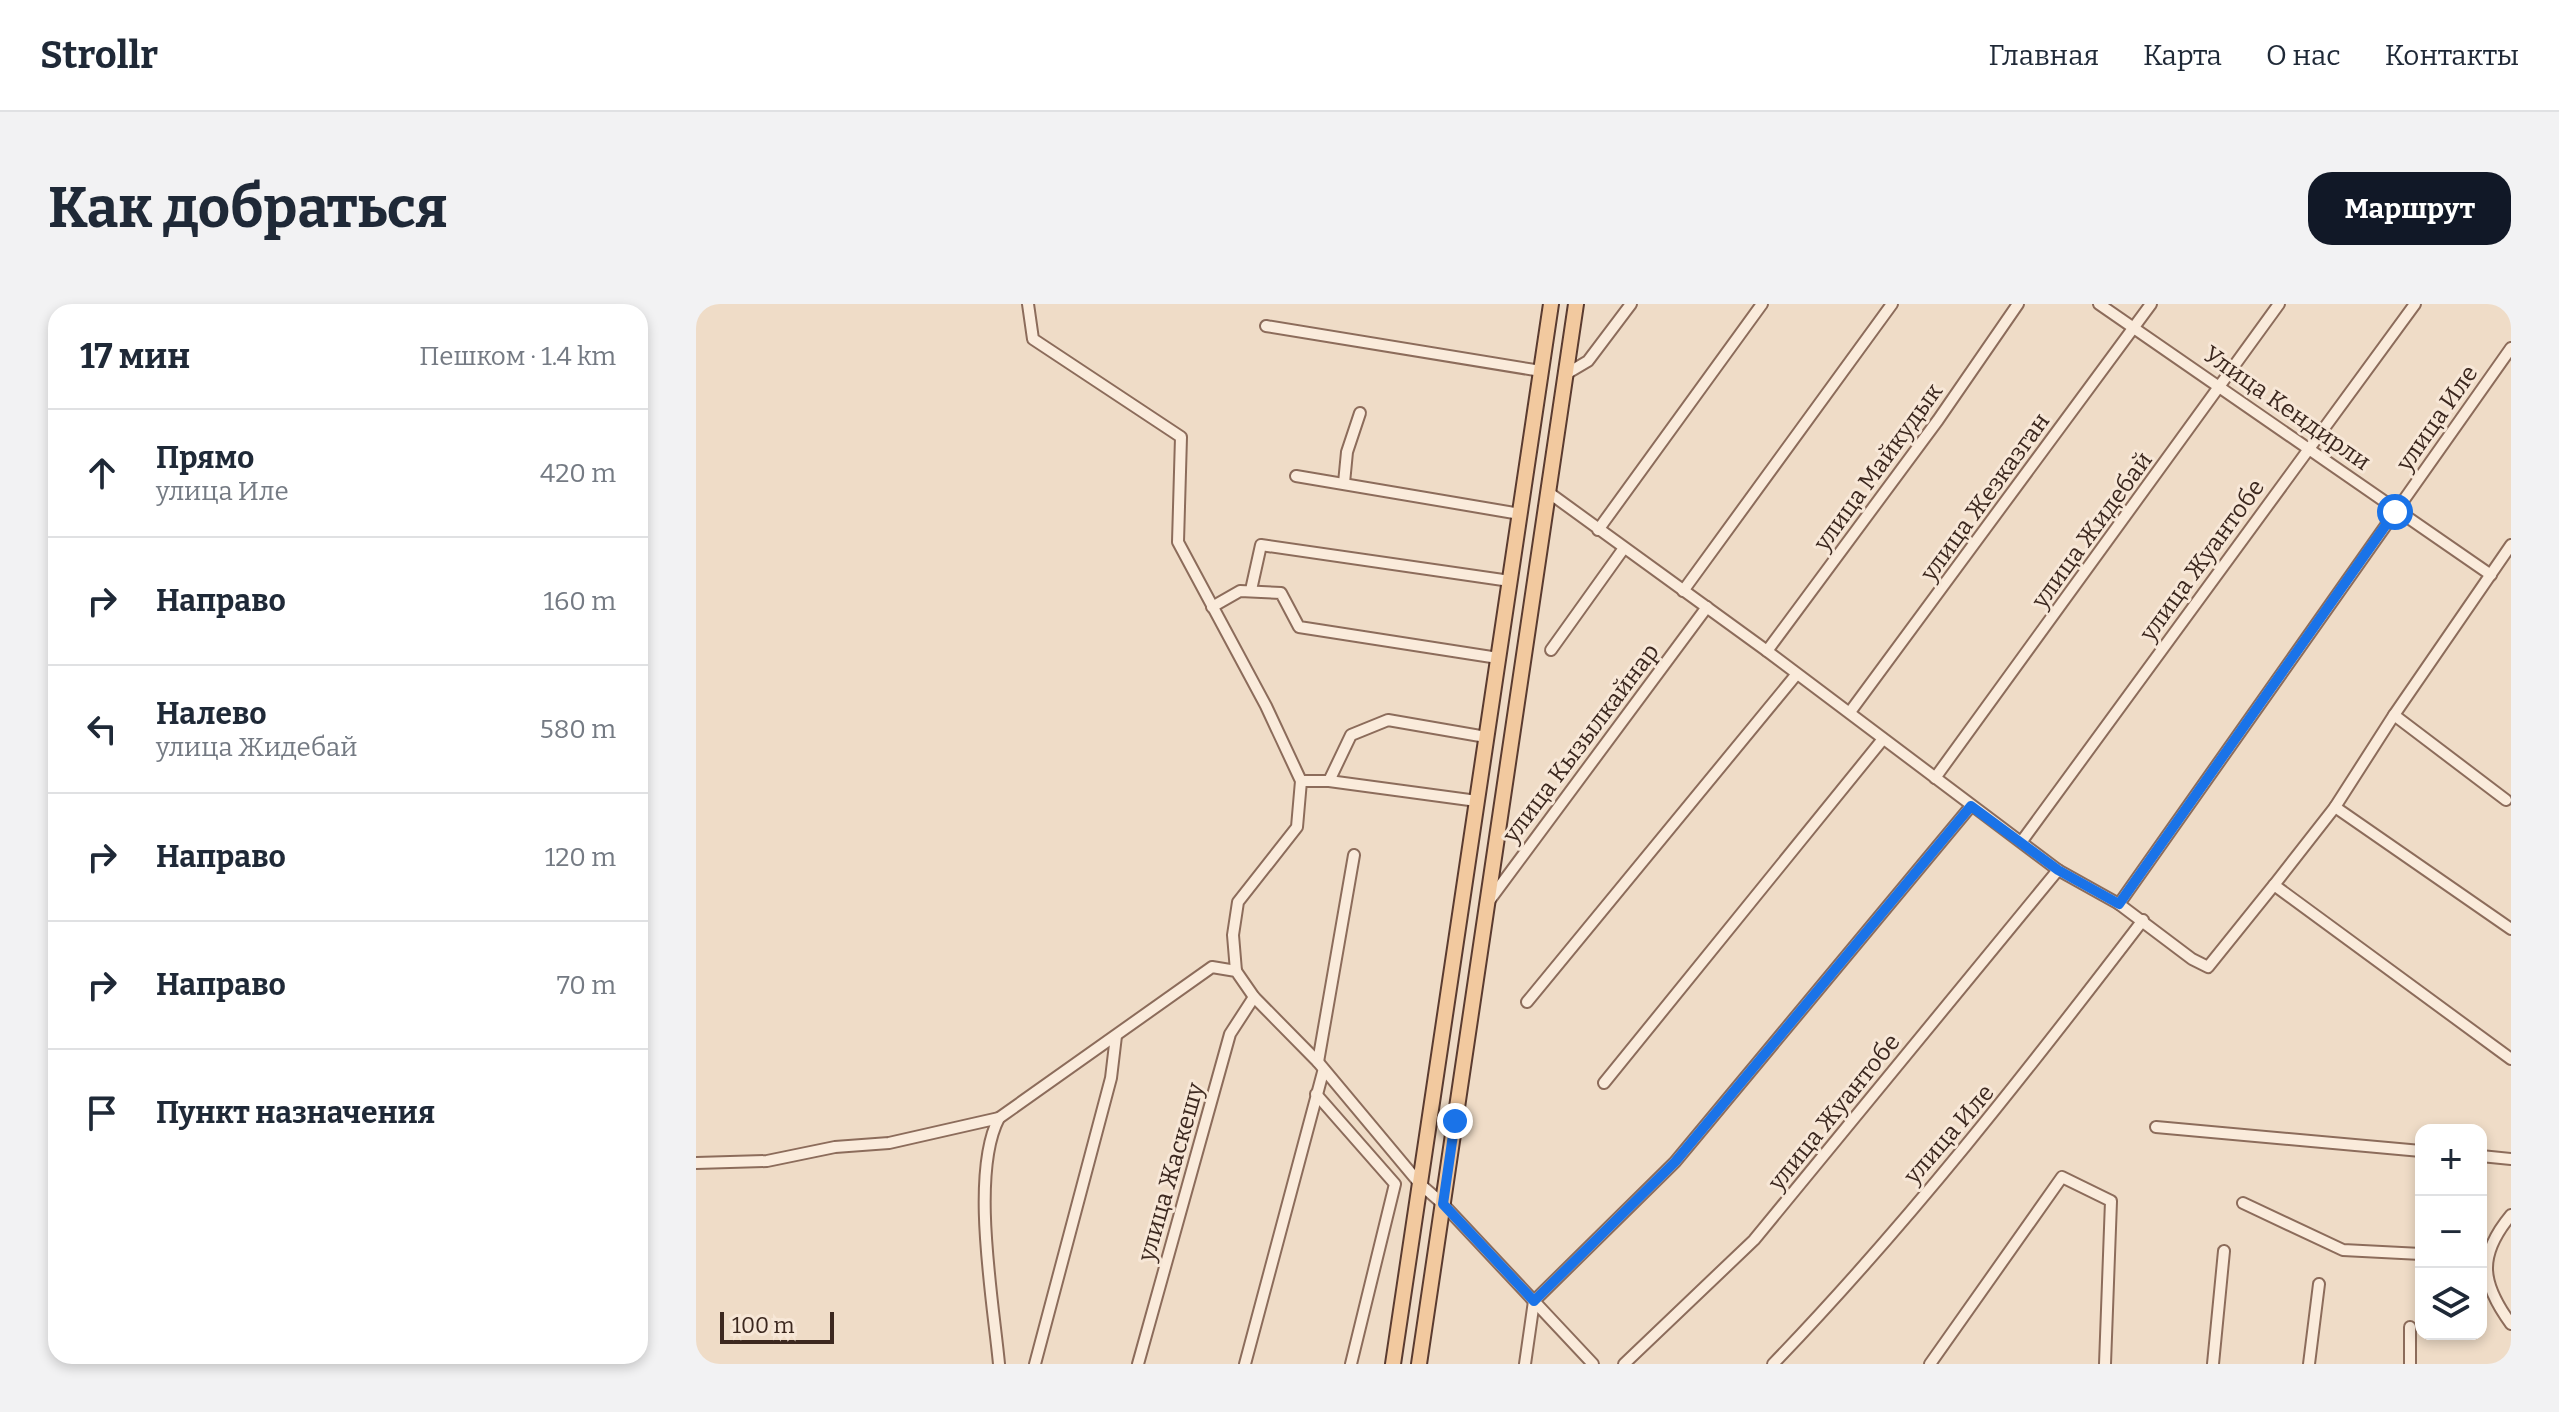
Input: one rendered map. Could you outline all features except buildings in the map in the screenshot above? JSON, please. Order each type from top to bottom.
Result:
[{"type":"main road","points":[[1393,1364],[1551,304]]},
{"type":"main road","points":[[1419,1364],[1576,304]]},
{"type":"main road","points":[[1430,1116],[1455,1121]]},
{"type":"street","points":[[1028,304],[1033,339],[1181,437],[1178,542],[1266,706],[1301,781],[1297,827],[1238,902],[1233,935],[1236,971],[1254,997],[1320,1067],[1420,1184],[1443,1204],[1593,1364]]},
{"type":"street","points":[[1566,374],[1588,361],[1631,304]]},
{"type":"street","points":[[1598,530],[1762,304]]},
{"type":"street","points":[[1683,591],[1892,304]]},
{"type":"street","name":"улица Майкудык","points":[[1767,651],[1938,420],[2018,304]]},
{"type":"street","name":"Улица Кендирли","points":[[2099,304],[2491,575]]},
{"type":"street","name":"улица Жезказган","points":[[1850,712],[2151,304]]},
{"type":"street","name":"улица Жидебай","points":[[1935,778],[2279,304]]},
{"type":"street","name":"улица Жуантобе","points":[[2022,841],[2415,304]]},
{"type":"street","points":[[1266,326],[1541,371]]},
{"type":"street","name":"улица Иле","points":[[2119,904],[2511,348]]},
{"type":"street","points":[[1344,483],[1347,452],[1360,413]]},
{"type":"street","points":[[1296,476],[1520,514]]},
{"type":"street","points":[[1548,492],[1850,712],[2058,870],[2119,904],[2192,959],[2208,967],[2335,807],[2511,545]]},
{"type":"street","points":[[1251,590],[1261,545],[1510,581]]},
{"type":"street","points":[[1551,650],[1624,548]]},
{"type":"street","points":[[1212,607],[1240,591],[1281,593],[1299,627],[1498,658]]},
{"type":"street","name":"улица Кызылкайнар","points":[[1488,903],[1707,607]]},
{"type":"street","points":[[1527,1002],[1796,675]]},
{"type":"street","points":[[2394,715],[2506,800]]},
{"type":"street","points":[[1329,781],[1351,735],[1388,720],[1486,737]]},
{"type":"street","points":[[1604,1083],[1883,739]]},
{"type":"street","points":[[1301,781],[1329,781],[1477,801]]},
{"type":"street","points":[[1525,1364],[1534,1301],[1675,1162],[1971,806]]},
{"type":"street","points":[[2335,807],[2511,929]]},
{"type":"street","points":[[1245,1364],[1316,1094],[1354,855]]},
{"type":"street","name":"улица Жуантобе","points":[[1624,1364],[1754,1240],[2058,870]]},
{"type":"street","points":[[2274,885],[2511,1059]]},
{"type":"street","name":"улица Иле","points":[[1773,1364],[1822,1313],[2014,1089],[2143,920]]},
{"type":"street","points":[[696,1163],[767,1161],[835,1147],[889,1143],[999,1118],[1212,967],[1236,971]]},
{"type":"street","name":"улица Жаскешу","points":[[1138,1364],[1230,1034],[1254,997]]},
{"type":"street","points":[[1035,1364],[1111,1078],[1116,1036]]},
{"type":"street","points":[[1316,1094],[1395,1184],[1351,1364]]},
{"type":"street","points":[[999,1118],[989,1137],[986,1227],[999,1364]]},
{"type":"street","points":[[2156,1127],[2415,1150]]},
{"type":"street","points":[[2487,1157],[2511,1159]]},
{"type":"street","points":[[1930,1364],[2062,1177],[2111,1201],[2105,1364]]},
{"type":"street","points":[[2243,1203],[2343,1250],[2415,1254]]},
{"type":"street","points":[[2487,1253],[2497,1232],[2511,1215]]},
{"type":"street","points":[[2213,1364],[2224,1251]]},
{"type":"street","points":[[2486,1268],[2490,1296],[2511,1324]]},
{"type":"street","points":[[2309,1364],[2319,1284]]},
{"type":"street","points":[[2410,1327],[2410,1364]]},
{"type":"route","points":[[1455,1121],[1443,1204],[1534,1301],[1675,1162],[1971,806],[2058,870],[2119,904],[2395,512]]}]
